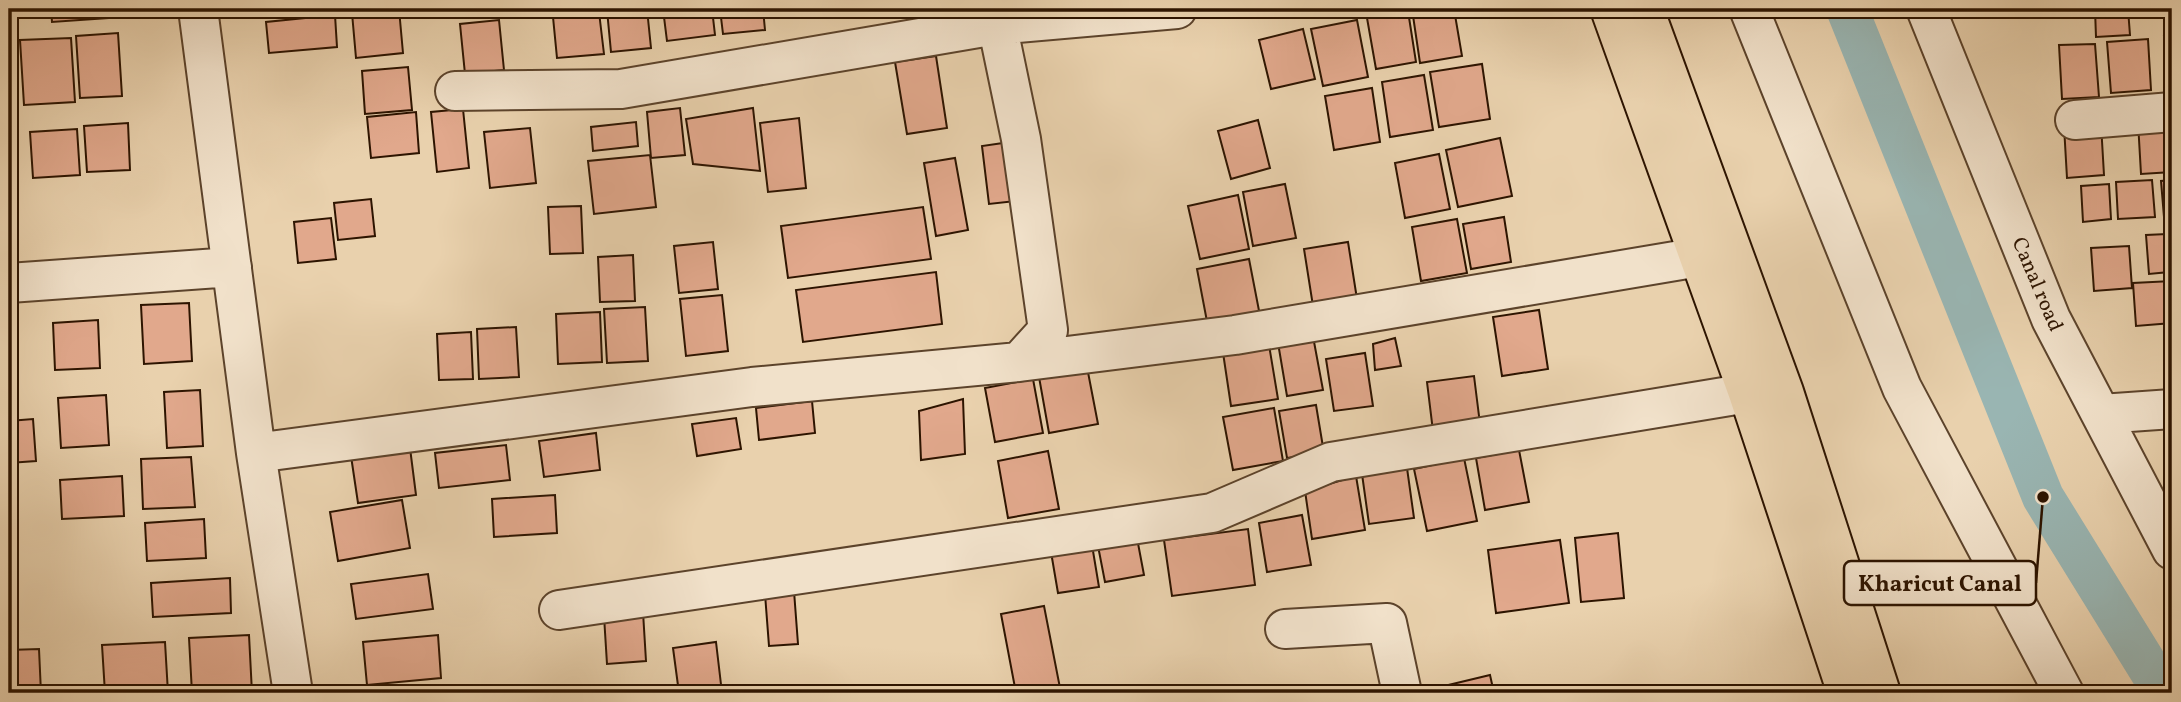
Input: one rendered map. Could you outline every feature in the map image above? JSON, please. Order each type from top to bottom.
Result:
[{"type":"main road","points":[[1609,9],[1748,393],[1847,693]]},
{"type":"main road","points":[[1644,9],[1784,392],[1881,693]]},
{"type":"street","points":[[455,92],[621,89],[995,17],[1177,9]]},
{"type":"street","points":[[1749,9],[1902,388],[2064,693]]},
{"type":"street","name":"Canal road","points":[[1926,9],[2051,319],[2170,542]]},
{"type":"street","points":[[201,14],[256,453],[293,693]]},
{"type":"street","points":[[995,17],[1021,139],[1048,330],[1019,362]]},
{"type":"street","points":[[2075,120],[2172,112]]},
{"type":"street","points":[[256,453],[752,387],[1019,362],[1235,335],[1699,257]]},
{"type":"street","points":[[9,283],[232,267]]},
{"type":"street","points":[[559,610],[1212,513],[1331,462],[1748,393]]},
{"type":"street","points":[[2101,414],[2172,410]]},
{"type":"street","points":[[1285,629],[1387,623],[1402,693]]},
{"type":"building","points":[[51,9],[108,9],[108,18],[52,22]]},
{"type":"building","points":[[399,9],[403,53],[356,58],[352,13]]},
{"type":"building","points":[[458,9],[497,9],[498,13],[459,17]]},
{"type":"building","points":[[647,9],[651,48],[611,52],[607,10]]},
{"type":"building","points":[[663,9],[712,9],[715,35],[667,41]]},
{"type":"building","points":[[720,9],[763,9],[765,30],[723,34]]},
{"type":"building","points":[[1412,9],[1454,9],[1462,56],[1420,63]]},
{"type":"building","points":[[2095,9],[2128,9],[2130,35],[2096,37]]},
{"type":"building","points":[[1408,11],[1416,62],[1376,69],[1367,18]]},
{"type":"building","points":[[599,12],[604,54],[557,58],[553,17]]},
{"type":"building","points":[[335,15],[337,47],[269,53],[266,22]]},
{"type":"building","points":[[499,20],[504,70],[465,74],[460,24]]},
{"type":"building","points":[[1357,20],[1368,77],[1323,86],[1311,29]]},
{"type":"building","points":[[1303,29],[1315,79],[1271,89],[1259,40]]},
{"type":"building","points":[[118,33],[122,96],[80,98],[76,36]]},
{"type":"building","points":[[2164,36],[2172,36],[2172,93],[2168,93]]},
{"type":"building","points":[[71,38],[75,102],[24,105],[20,40]]},
{"type":"building","points":[[2148,39],[2151,90],[2111,93],[2107,42]]},
{"type":"building","points":[[2095,44],[2099,97],[2062,99],[2059,45]]},
{"type":"building","points":[[936,56],[947,128],[907,134],[895,62]]},
{"type":"building","points":[[1482,64],[1490,119],[1439,127],[1430,72]]},
{"type":"building","points":[[408,67],[412,110],[365,114],[362,71]]},
{"type":"building","points":[[1424,75],[1433,130],[1390,137],[1382,82]]},
{"type":"building","points":[[1372,88],[1380,142],[1334,150],[1325,96]]},
{"type":"building","points":[[680,108],[685,155],[651,158],[647,112]]},
{"type":"building","points":[[753,108],[760,171],[693,164],[686,119]]},
{"type":"building","points":[[463,109],[469,168],[437,172],[431,112]]},
{"type":"building","points":[[416,112],[419,153],[371,158],[367,117]]},
{"type":"building","points":[[799,118],[806,188],[768,192],[760,123]]},
{"type":"building","points":[[2172,119],[2172,172],[2141,174],[2138,122]]},
{"type":"building","points":[[1258,120],[1270,168],[1231,179],[1218,131]]},
{"type":"building","points":[[636,122],[638,146],[593,151],[591,127]]},
{"type":"building","points":[[128,123],[130,170],[87,172],[84,126]]},
{"type":"building","points":[[2101,124],[2104,175],[2067,178],[2064,126]]},
{"type":"building","points":[[530,128],[536,183],[490,188],[484,132]]},
{"type":"building","points":[[77,129],[80,175],[33,178],[30,132]]},
{"type":"building","points":[[1500,138],[1512,196],[1458,207],[1446,150]]},
{"type":"building","points":[[1017,141],[1025,200],[989,204],[982,146]]},
{"type":"building","points":[[1439,154],[1450,209],[1405,218],[1395,163]]},
{"type":"building","points":[[650,155],[656,207],[594,214],[588,161]]},
{"type":"building","points":[[955,158],[968,230],[936,236],[924,163]]},
{"type":"building","points":[[2152,180],[2155,217],[2118,219],[2116,182]]},
{"type":"building","points":[[2172,180],[2172,217],[2164,217],[2161,181]]},
{"type":"building","points":[[1285,184],[1296,238],[1253,246],[1243,192]]},
{"type":"building","points":[[2109,184],[2111,219],[2083,222],[2081,186]]},
{"type":"building","points":[[1238,195],[1249,249],[1200,259],[1188,206]]},
{"type":"building","points":[[371,199],[375,236],[338,240],[334,203]]},
{"type":"building","points":[[581,206],[583,253],[550,254],[548,207]]},
{"type":"building","points":[[923,207],[931,259],[788,278],[781,226]]},
{"type":"building","points":[[1504,217],[1511,262],[1471,269],[1463,224]]},
{"type":"building","points":[[331,218],[336,259],[298,263],[294,222]]},
{"type":"building","points":[[1457,219],[1467,273],[1421,281],[1412,227]]},
{"type":"building","points":[[2167,234],[2169,272],[2149,274],[2146,235]]},
{"type":"building","points":[[713,242],[718,289],[679,293],[674,246]]},
{"type":"building","points":[[1348,242],[1357,299],[1313,306],[1304,249]]},
{"type":"building","points":[[2129,246],[2132,288],[2094,291],[2091,248]]},
{"type":"building","points":[[633,255],[635,301],[600,302],[598,257]]},
{"type":"building","points":[[1249,259],[1261,321],[1209,332],[1197,269]]},
{"type":"building","points":[[936,272],[942,324],[803,342],[796,290]]},
{"type":"building","points":[[2172,281],[2172,323],[2136,326],[2133,283]]},
{"type":"building","points":[[722,295],[728,351],[686,356],[680,299]]},
{"type":"building","points":[[189,303],[192,361],[144,364],[141,305]]},
{"type":"building","points":[[645,307],[648,361],[607,363],[604,309]]},
{"type":"building","points":[[1539,310],[1548,369],[1502,376],[1493,317]]},
{"type":"building","points":[[600,312],[602,362],[558,364],[556,314]]},
{"type":"building","points":[[98,320],[100,368],[55,370],[53,323]]},
{"type":"building","points":[[516,327],[519,377],[479,379],[477,329]]},
{"type":"building","points":[[1312,331],[1323,390],[1287,396],[1277,337]]},
{"type":"building","points":[[471,332],[473,379],[439,380],[437,334]]},
{"type":"building","points":[[1395,338],[1401,366],[1375,370],[1373,344]]},
{"type":"building","points":[[1268,339],[1278,399],[1231,406],[1222,346]]},
{"type":"building","points":[[1365,353],[1373,406],[1334,411],[1326,359]]},
{"type":"building","points":[[1087,367],[1098,424],[1049,433],[1039,377]]},
{"type":"building","points":[[1474,376],[1480,424],[1433,431],[1427,382]]},
{"type":"building","points":[[1033,379],[1043,433],[995,442],[985,388]]},
{"type":"building","points":[[200,390],[203,446],[167,448],[164,392]]},
{"type":"building","points":[[106,395],[109,445],[61,448],[58,398]]},
{"type":"building","points":[[963,399],[965,454],[921,460],[919,411]]},
{"type":"building","points":[[812,401],[815,433],[759,440],[756,408]]},
{"type":"building","points":[[1316,405],[1324,453],[1287,458],[1279,411]]},
{"type":"building","points":[[1274,408],[1283,461],[1233,470],[1223,417]]},
{"type":"building","points":[[736,418],[741,449],[697,456],[692,424]]},
{"type":"building","points":[[33,419],[36,461],[9,463],[9,421]]},
{"type":"building","points":[[596,433],[600,470],[544,477],[539,441]]},
{"type":"building","points":[[506,445],[510,480],[439,488],[435,453]]},
{"type":"building","points":[[410,448],[416,495],[358,503],[351,456]]},
{"type":"building","points":[[1519,450],[1529,502],[1485,510],[1476,458]]},
{"type":"building","points":[[1048,451],[1059,509],[1008,518],[998,461]]},
{"type":"building","points":[[191,457],[195,507],[143,509],[141,459]]},
{"type":"building","points":[[1464,458],[1477,521],[1427,531],[1414,469]]},
{"type":"building","points":[[1407,468],[1414,518],[1369,524],[1362,474]]},
{"type":"building","points":[[122,476],[124,516],[62,519],[60,480]]},
{"type":"building","points":[[1356,476],[1365,530],[1312,539],[1305,491]]},
{"type":"building","points":[[555,495],[557,533],[494,537],[492,499]]},
{"type":"building","points":[[402,500],[410,548],[338,561],[330,512]]},
{"type":"building","points":[[1302,515],[1311,565],[1267,572],[1259,523]]},
{"type":"building","points":[[204,519],[206,558],[147,561],[145,523]]},
{"type":"building","points":[[1248,529],[1255,585],[1172,596],[1164,540]]},
{"type":"building","points":[[1618,533],[1624,598],[1581,602],[1575,538]]},
{"type":"building","points":[[1137,538],[1144,575],[1105,582],[1098,546]]},
{"type":"building","points":[[1560,540],[1569,603],[1496,613],[1488,550]]},
{"type":"building","points":[[1092,545],[1099,587],[1058,593],[1051,552]]},
{"type":"building","points":[[428,574],[433,609],[356,619],[351,584]]},
{"type":"building","points":[[230,578],[231,613],[153,617],[151,583]]},
{"type":"building","points":[[794,591],[798,644],[769,646],[765,594]]},
{"type":"building","points":[[1044,606],[1061,693],[1016,693],[1001,614]]},
{"type":"building","points":[[643,612],[646,661],[607,664],[604,616]]},
{"type":"building","points":[[249,635],[252,693],[192,693],[189,638]]},
{"type":"building","points":[[438,635],[441,678],[367,685],[363,642]]},
{"type":"building","points":[[165,642],[168,693],[105,693],[102,645]]},
{"type":"building","points":[[716,642],[722,693],[679,693],[673,648]]},
{"type":"building","points":[[39,649],[41,693],[9,693],[9,650]]},
{"type":"building","points":[[1490,675],[1494,693],[1442,693],[1440,687]]},
{"type":"waterway","points":[[1847,9],[2043,497],[2164,693]]},
{"type":"place","name":"Kharicut Canal","points":[[2043,497]]}]
